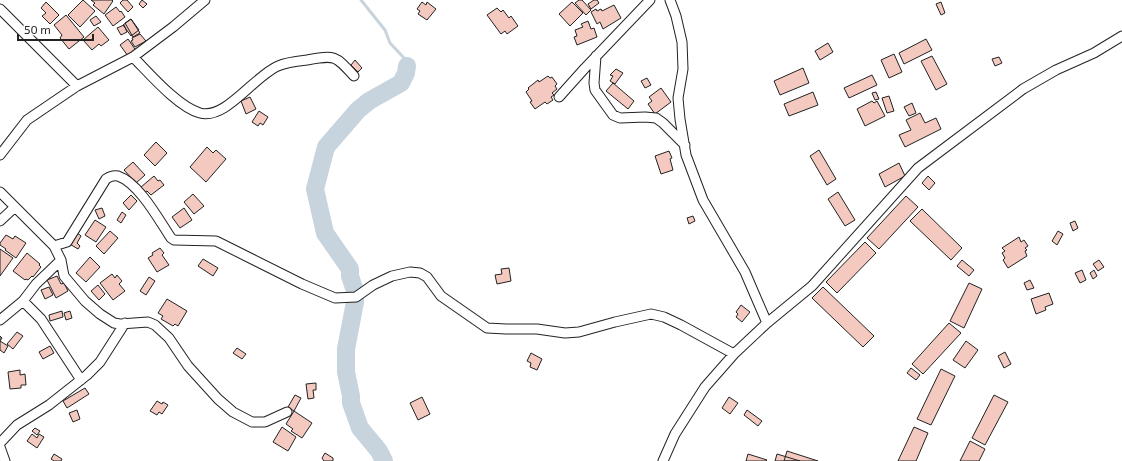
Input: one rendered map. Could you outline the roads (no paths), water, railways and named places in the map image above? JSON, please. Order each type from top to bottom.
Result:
[{"type":"street","points":[[0,155],[27,120],[77,86],[133,57],[206,0]]},
{"type":"street","points":[[559,97],[650,0]]},
{"type":"street","points":[[670,0],[676,16],[682,42],[682,69],[678,98],[686,155],[703,200],[745,272],[767,323]]},
{"type":"street","points":[[0,9],[77,86]]},
{"type":"street","points":[[663,461],[675,434],[705,387],[734,354],[767,323],[812,286],[918,168],[1023,89],[1056,70],[1094,53],[1122,36]]},
{"type":"street","points":[[133,57],[178,100],[191,110],[208,115],[219,112],[262,75],[278,66],[292,62],[333,56],[340,60],[354,76]]},
{"type":"street","points":[[596,56],[594,83],[595,90],[613,115],[620,118],[656,118],[685,145]]},
{"type":"street","points":[[54,246],[67,242],[106,179],[113,176],[118,176],[131,184],[144,198],[171,238],[174,240],[216,241],[302,284],[335,298],[356,297],[373,285],[392,276],[410,272],[420,273],[427,277],[441,296],[486,328],[537,329],[565,333],[579,332],[651,314],[664,317],[681,325],[734,354]]},
{"type":"street","points":[[0,192],[54,246],[60,260],[64,276],[85,301],[100,314],[114,323],[148,322],[155,325],[169,338],[188,366],[218,399],[233,412],[252,422],[266,422],[287,412]]},
{"type":"street","points":[[0,221],[15,207]]},
{"type":"street","points":[[0,320],[23,301],[36,284],[60,260]]},
{"type":"street","points":[[23,301],[41,319],[82,380]]},
{"type":"street","points":[[0,443],[17,424],[49,405],[82,380],[100,362],[125,323]]},
{"type":"street","points":[[0,447],[5,461]]},
{"type":"waterway","points":[[361,0],[385,30],[390,43],[405,59],[407,66]]},
{"type":"waterway","points":[[384,461],[379,451],[360,428],[351,403],[346,372],[346,349],[355,302],[355,291],[350,276],[350,269],[325,233],[315,189],[326,147],[358,110],[369,101],[401,83],[406,73],[407,66]]}]
